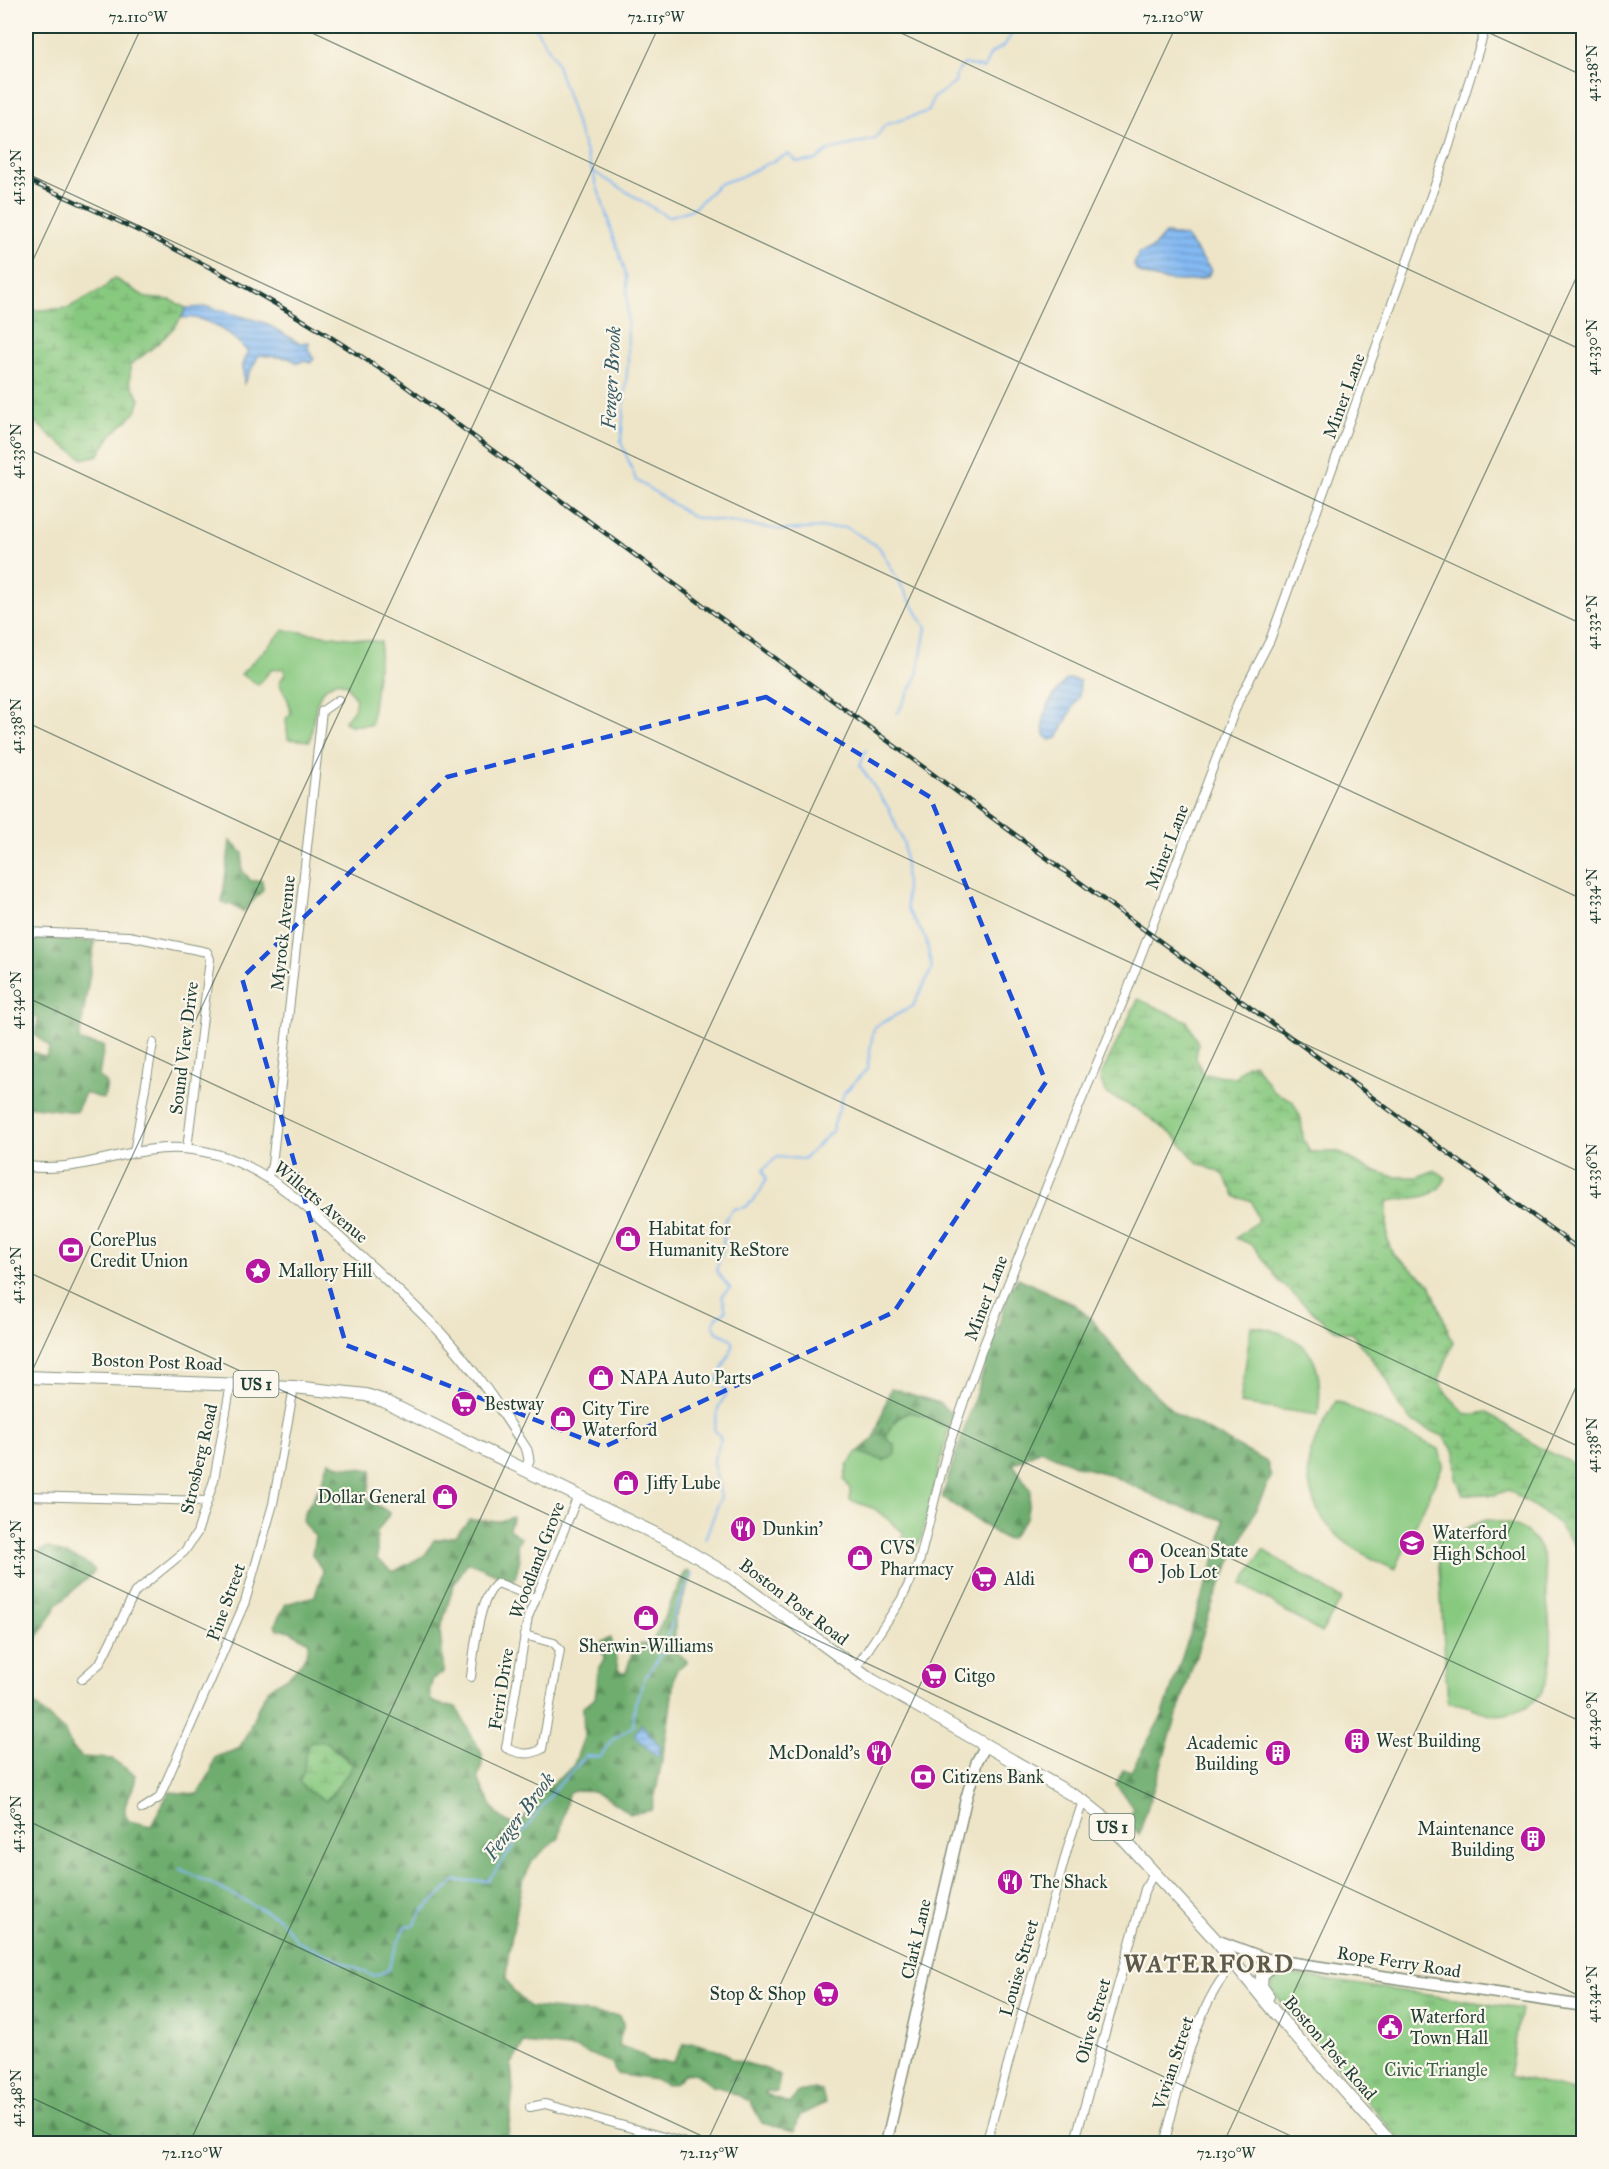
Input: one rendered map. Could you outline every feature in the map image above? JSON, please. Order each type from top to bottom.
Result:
[{"type":"main road","name":"Boston Post Road","points":[[26,1377],[294,1387],[344,1392],[384,1401],[674,1542],[730,1576],[855,1670],[919,1709],[1083,1801],[1103,1817],[1214,1938],[1276,2014],[1392,2144]]},
{"type":"main road","name":"Clark Lane","points":[[886,2144],[966,1799],[977,1761],[986,1745]]},
{"type":"main road","name":"Rope Ferry Road","points":[[1214,1938],[1242,1951],[1283,1961],[1584,2006]]},
{"type":"main road","points":[[1276,2014],[1273,2003],[1261,1986],[1261,1978],[1270,1967],[1283,1961]]},
{"type":"street","name":"Miner Lane","points":[[855,1670],[901,1600],[919,1563],[946,1454],[981,1352],[1069,1130],[1125,997],[1238,702],[1270,639],[1449,149],[1486,26]]},
{"type":"street","name":"Myrock Avenue","points":[[268,1176],[273,1155],[322,711],[338,700]]},
{"type":"street","name":"Sound View Drive","points":[[26,932],[129,936],[207,952],[210,958],[187,1149]]},
{"type":"street","points":[[134,1152],[153,1043]]},
{"type":"street","name":"Willetts Avenue","points":[[26,1166],[52,1168],[134,1152],[187,1149],[228,1157],[268,1176],[337,1235],[442,1334],[481,1383],[527,1450],[529,1460],[526,1469]]},
{"type":"street","name":"Strosberg Road","points":[[82,1679],[100,1663],[135,1592],[184,1552],[191,1543],[207,1501],[225,1427],[231,1383]]},
{"type":"street","name":"Pine Street","points":[[142,1809],[159,1798],[245,1602],[273,1504],[294,1387]]},
{"type":"street","points":[[26,1496],[207,1501]]},
{"type":"street","name":"Woodland Grove","points":[[525,1635],[535,1598],[578,1496]]},
{"type":"street","points":[[471,1677],[482,1613],[491,1587],[498,1583],[535,1598]]},
{"type":"street","name":"Ferri Drive","points":[[525,1635],[554,1643],[560,1650],[542,1749],[534,1754],[516,1753],[506,1748],[525,1635]]},
{"type":"street","name":"Louise Street","points":[[986,2144],[1069,1843],[1083,1801]]},
{"type":"street","name":"Olive Street","points":[[1074,2144],[1145,1888],[1154,1873]]},
{"type":"street","name":"Vivian Street","points":[[1164,2144],[1191,2044],[1219,1983],[1235,1964]]},
{"type":"street","points":[[530,2107],[545,2104],[689,2144]]},
{"type":"highlighted area","points":[[766,697],[930,797],[1046,1082],[894,1312],[604,1447],[346,1345],[242,978],[447,777]]},
{"type":"green space","points":[[114,278],[147,298],[171,300],[186,308],[170,332],[130,365],[130,382],[140,399],[136,412],[112,434],[98,455],[83,459],[53,438],[26,414],[26,311],[68,308],[104,288]]},
{"type":"green space","points":[[284,630],[381,642],[371,725],[350,725],[344,722],[354,709],[356,700],[347,685],[338,681],[330,685],[319,697],[310,741],[288,739],[286,719],[291,713],[288,700],[279,683],[285,674],[284,668],[271,670],[258,685],[241,674]]},
{"type":"green space","points":[[230,841],[243,853],[242,870],[251,881],[262,880],[263,890],[243,912],[232,905],[222,903]]},
{"type":"green space","points":[[26,938],[95,941],[79,1041],[104,1046],[99,1076],[107,1084],[104,1099],[85,1093],[76,1112],[26,1106],[26,1060],[32,1052],[46,1057],[50,1047],[35,1035],[38,1018],[26,1013]]},
{"type":"green space","points":[[1138,999],[1187,1021],[1198,1043],[1196,1058],[1203,1074],[1235,1077],[1246,1065],[1254,1063],[1274,1092],[1292,1100],[1301,1118],[1303,1138],[1310,1152],[1339,1152],[1363,1167],[1394,1177],[1417,1177],[1435,1170],[1446,1178],[1435,1192],[1428,1195],[1387,1202],[1387,1237],[1392,1253],[1430,1284],[1453,1343],[1439,1380],[1447,1394],[1467,1415],[1488,1412],[1538,1447],[1579,1466],[1583,1464],[1583,1555],[1553,1519],[1509,1490],[1494,1495],[1463,1494],[1456,1478],[1455,1452],[1443,1436],[1414,1423],[1399,1406],[1386,1377],[1352,1334],[1335,1330],[1324,1322],[1279,1281],[1253,1245],[1236,1238],[1258,1221],[1252,1201],[1236,1197],[1223,1174],[1198,1163],[1173,1135],[1137,1109],[1105,1093],[1100,1077]]},
{"type":"green space","points":[[1018,1278],[1075,1305],[1096,1324],[1134,1374],[1175,1413],[1267,1462],[1271,1477],[1214,1599],[1139,1834],[1126,1820],[1134,1809],[1116,1784],[1123,1770],[1131,1771],[1163,1714],[1220,1543],[1224,1520],[1174,1505],[1108,1474],[1077,1466],[1040,1450],[1013,1464],[1031,1491],[1026,1518],[1010,1539],[1003,1538],[942,1497],[1010,1290]]},
{"type":"green space","points":[[1251,1326],[1287,1335],[1309,1352],[1319,1379],[1318,1415],[1240,1404]]},
{"type":"green space","points":[[891,1388],[939,1403],[953,1415],[949,1428],[925,1416],[909,1412],[895,1422],[885,1437],[895,1446],[895,1454],[887,1459],[878,1459],[858,1452],[874,1438]]},
{"type":"green space","points":[[1336,1401],[1439,1449],[1443,1465],[1395,1570],[1369,1557],[1334,1533],[1325,1522],[1312,1496],[1308,1470],[1310,1455],[1318,1434]]},
{"type":"green space","points":[[909,1412],[925,1416],[949,1428],[921,1539],[917,1545],[911,1545],[902,1538],[904,1533],[875,1509],[850,1500],[850,1489],[844,1479],[848,1464],[858,1452],[885,1461],[889,1432],[896,1421]]},
{"type":"green space","points":[[329,1461],[340,1466],[372,1470],[367,1499],[390,1513],[377,1532],[377,1559],[393,1572],[425,1555],[434,1540],[456,1536],[469,1520],[500,1521],[513,1517],[509,1529],[521,1538],[517,1545],[520,1559],[515,1578],[510,1580],[468,1562],[454,1584],[440,1631],[444,1672],[433,1679],[430,1695],[433,1702],[437,1704],[456,1707],[482,1754],[478,1778],[484,1792],[500,1816],[513,1824],[521,1823],[541,1793],[573,1767],[584,1737],[583,1707],[595,1698],[598,1672],[604,1659],[601,1642],[611,1638],[618,1669],[621,1673],[626,1673],[634,1646],[653,1641],[684,1574],[687,1571],[693,1575],[675,1618],[675,1650],[687,1661],[674,1676],[668,1727],[652,1810],[629,1814],[608,1799],[592,1792],[583,1790],[568,1794],[559,1837],[533,1860],[522,1883],[508,1956],[506,1979],[514,1992],[530,2007],[620,2016],[624,2023],[618,2045],[641,2054],[650,2062],[673,2062],[684,2044],[694,2043],[723,2051],[732,2059],[766,2069],[780,2076],[777,2092],[765,2091],[765,2094],[790,2104],[798,2092],[815,2089],[822,2091],[825,2103],[800,2115],[795,2131],[762,2123],[750,2101],[722,2088],[712,2086],[695,2073],[684,2074],[675,2083],[667,2085],[655,2080],[617,2074],[611,2063],[577,2049],[524,2043],[511,2065],[513,2090],[507,2143],[26,2143],[26,1697],[65,1732],[71,1746],[82,1757],[112,1759],[135,1775],[134,1786],[125,1809],[129,1821],[151,1826],[169,1792],[198,1794],[211,1772],[215,1757],[238,1749],[263,1697],[274,1685],[291,1674],[307,1651],[309,1642],[290,1631],[277,1629],[275,1624],[286,1604],[315,1596],[323,1571],[312,1554],[315,1536],[303,1523],[304,1513],[321,1485]],"holes":[[[326,1742],[349,1759],[350,1772],[326,1801],[305,1789],[299,1781],[306,1767],[306,1752]]]},
{"type":"green space","points":[[1487,1520],[1517,1527],[1528,1533],[1538,1545],[1544,1559],[1551,1634],[1550,1669],[1546,1685],[1537,1698],[1524,1708],[1497,1715],[1456,1703],[1448,1703],[1437,1538]]},
{"type":"green space","points":[[48,1547],[81,1561],[95,1571],[57,1605],[42,1631],[26,1651],[26,1562],[33,1561],[38,1552]]},
{"type":"green space","points":[[1263,1550],[1342,1599],[1321,1633],[1242,1584]]},
{"type":"green space","points":[[311,1741],[326,1742],[353,1765],[325,1801],[305,1789],[299,1781],[304,1771],[306,1750]]},
{"type":"green space","name":"Civic Triangle","points":[[1280,1973],[1521,2009],[1509,2076],[1583,2093],[1583,2143],[1403,2143],[1273,1992],[1271,1979]]},
{"type":"water","points":[[1165,234],[1185,236],[1211,270],[1208,276],[1200,279],[1172,281],[1137,271],[1134,265],[1139,253],[1152,249]]},
{"type":"water","points":[[209,307],[265,323],[299,343],[309,342],[308,349],[314,359],[310,363],[304,360],[298,363],[289,358],[259,355],[244,383],[243,365],[248,352],[242,345],[218,327],[200,319],[182,318],[186,308]]},
{"type":"water","points":[[1068,679],[1080,681],[1079,696],[1057,738],[1050,740],[1045,734],[1044,717],[1057,690]]},
{"type":"water","points":[[641,1724],[660,1746],[659,1755],[656,1756],[634,1735]]},
{"type":"waterway","name":"Fenger Brook","points":[[534,26],[555,59],[627,277],[628,360],[621,442],[636,480],[693,517],[782,530],[846,527],[879,547],[926,628],[917,677],[897,714]]},
{"type":"waterway","points":[[594,172],[668,217],[693,209],[719,184],[740,177],[788,154],[798,162],[816,160],[829,150],[875,139],[885,125],[929,111],[933,98],[955,83],[956,74],[964,64],[984,68],[991,53],[1004,46],[1017,26]]},
{"type":"waterway","name":"Fenger Brook","points":[[705,1539],[721,1497],[713,1462],[721,1438],[714,1429],[718,1408],[727,1392],[717,1380],[734,1344],[730,1338],[717,1332],[713,1324],[717,1317],[726,1311],[722,1295],[730,1288],[716,1271],[723,1248],[725,1219],[733,1209],[746,1207],[759,1194],[766,1179],[763,1170],[777,1157],[804,1159],[832,1131],[844,1093],[867,1069],[874,1027],[913,1006],[932,969],[926,939],[907,909],[904,844],[889,809],[860,766],[866,750]]},
{"type":"waterway","name":"Fenger Brook","points":[[181,1869],[279,1918],[297,1941],[373,1976],[387,1971],[404,1928],[414,1925],[422,1911],[454,1881],[488,1881],[555,1789],[586,1756],[601,1757],[615,1738],[633,1726],[635,1703],[645,1678],[666,1646],[674,1615],[692,1574]]},
{"type":"railway","points":[[26,180],[122,223],[216,271],[308,323],[397,380],[1584,1253]]},
{"type":"place","name":"Habitat for Humanity ReStore","points":[[628,1239]]},
{"type":"place","name":"CorePlus Credit Union","points":[[71,1250]]},
{"type":"place","name":"Mallory Hill","points":[[258,1271]]},
{"type":"place","name":"NAPA Auto Parts","points":[[601,1378]]},
{"type":"place","name":"Bestway","points":[[464,1404]]},
{"type":"place","name":"City Tire Waterford","points":[[563,1419]]},
{"type":"place","name":"Jiffy Lube","points":[[626,1483]]},
{"type":"place","name":"Dollar General","points":[[445,1497]]},
{"type":"place","name":"Dunkin'","points":[[743,1529]]},
{"type":"place","name":"Waterford High School","points":[[1412,1543]]},
{"type":"place","name":"CVS Pharmacy","points":[[860,1558]]},
{"type":"place","name":"Ocean State Job Lot","points":[[1141,1561]]},
{"type":"place","name":"Aldi","points":[[984,1579]]},
{"type":"place","name":"Sherwin-Williams","points":[[646,1618]]},
{"type":"place","name":"Citgo","points":[[934,1676]]},
{"type":"place","name":"West Building","points":[[1357,1741]]},
{"type":"place","name":"McDonald's","points":[[879,1753]]},
{"type":"place","name":"Academic Building","points":[[1278,1753]]},
{"type":"place","name":"Citizens Bank","points":[[923,1777]]},
{"type":"place","name":"Maintenance Building","points":[[1533,1839]]},
{"type":"place","name":"The Shack","points":[[1010,1882]]},
{"type":"place","name":"Stop & Shop","points":[[826,1994]]},
{"type":"place","name":"Waterford Town Hall","points":[[1390,2027]]},
{"type":"district","name":"WATERFORD","points":[[1209,1964]]}]
